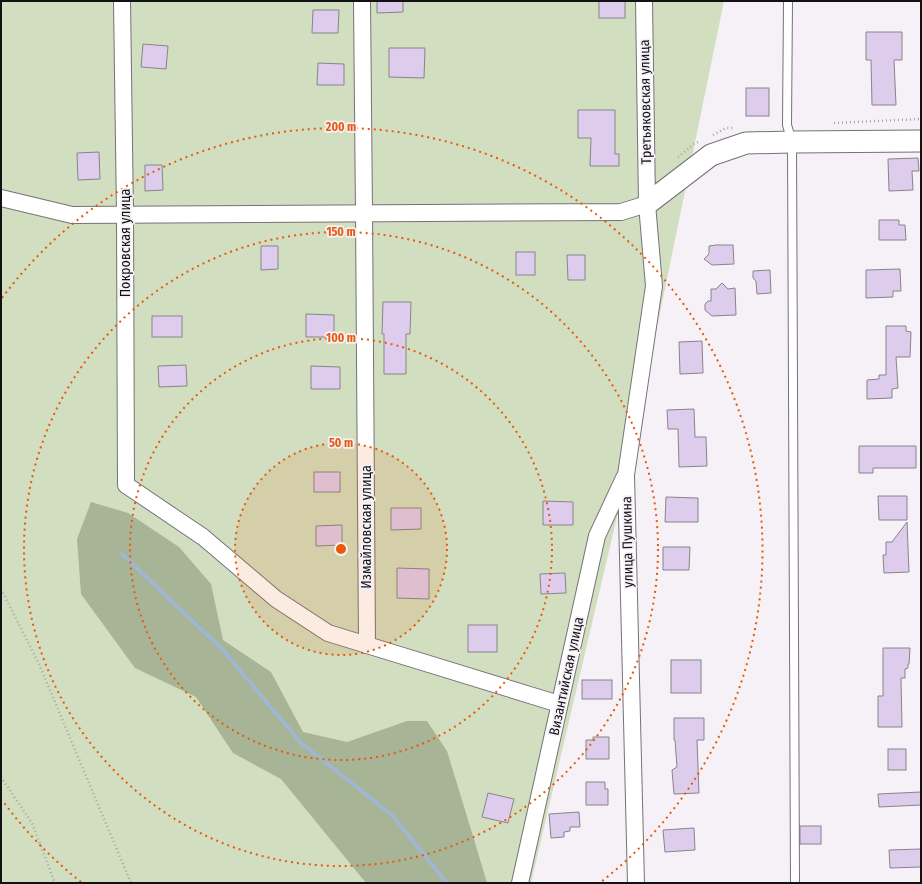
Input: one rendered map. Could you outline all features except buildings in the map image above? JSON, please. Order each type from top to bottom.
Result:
[{"type":"street","name":"Покровская улица","points":[[122,1],[125,215],[126,485],[203,537],[276,599],[328,633],[367,645]]},
{"type":"street","name":"Измайловская улица","points":[[362,1],[367,645]]},
{"type":"street","name":"Третьяковская улица","points":[[644,1],[647,204]]},
{"type":"street","points":[[1,198],[72,215],[620,212],[647,204],[710,155],[746,143],[921,141]]},
{"type":"street","name":"улица Пушкина","points":[[636,883],[626,475],[654,286],[647,204]]},
{"type":"street","name":"Византийская улица","points":[[520,883],[597,536],[626,475]]},
{"type":"street","points":[[367,645],[559,704]]},
{"type":"lane","points":[[788,1],[787,125],[792,142],[795,883]]},
{"type":"path","points":[[1,589],[39,664],[131,883]]},
{"type":"path","points":[[1,776],[32,824],[55,883]]},
{"type":"green space","points":[[1,1],[724,1],[627,474],[531,883],[1,883]]},
{"type":"green space","points":[[91,502],[128,513],[179,547],[211,584],[223,640],[271,672],[303,732],[347,742],[407,721],[427,721],[447,751],[487,883],[366,883],[281,779],[233,753],[196,697],[135,668],[81,594],[77,539]]},
{"type":"waterway","points":[[122,554],[222,649],[301,743],[393,816],[447,883]]}]
